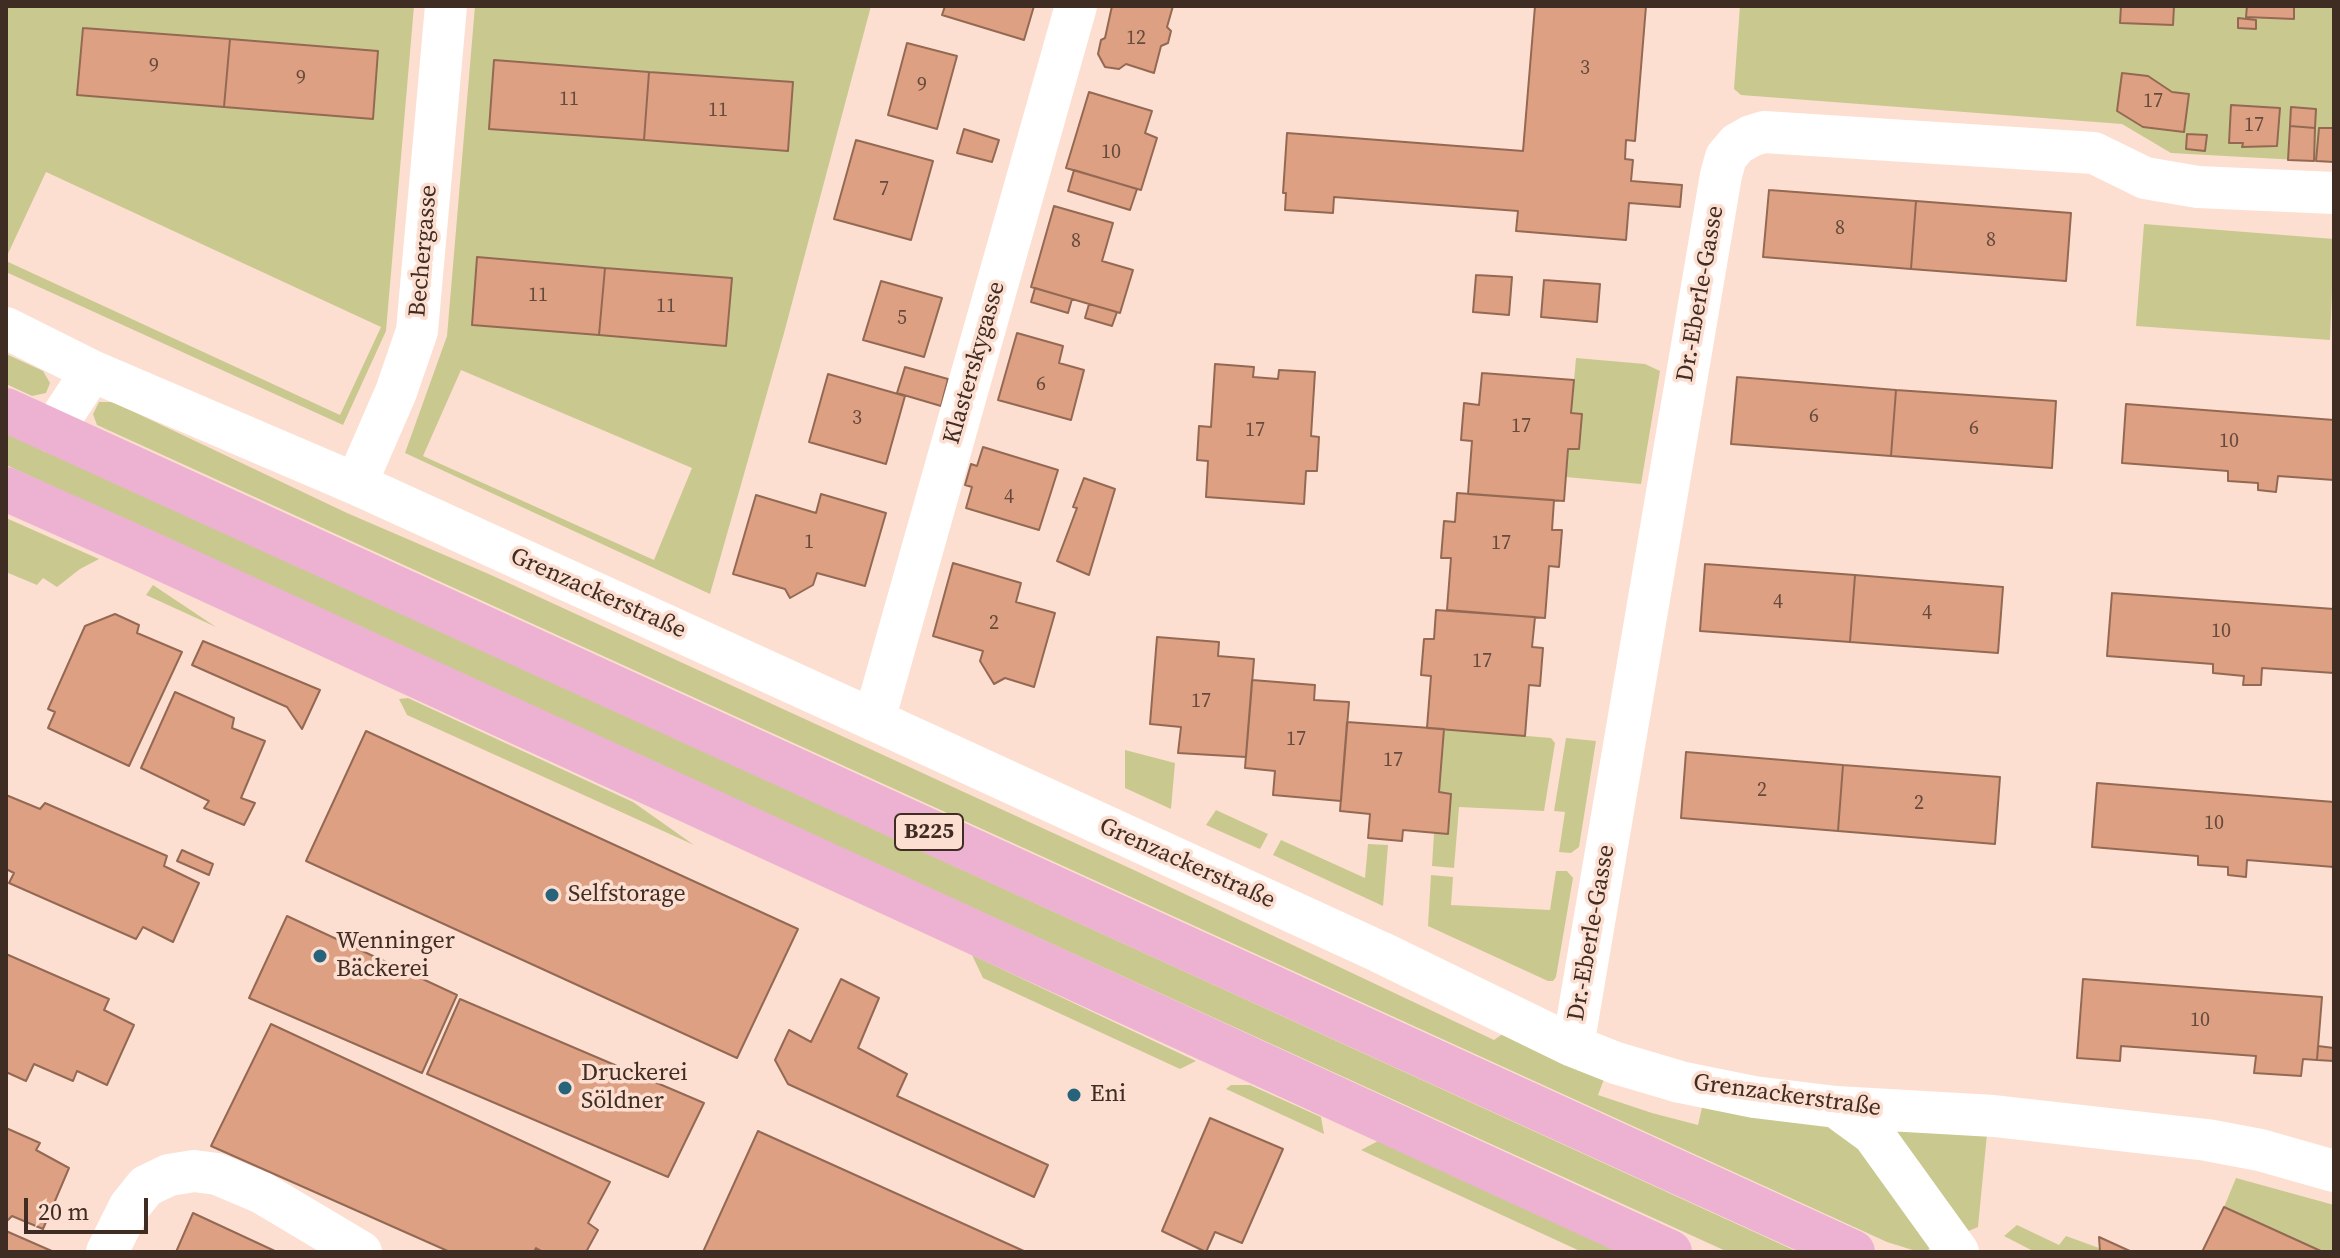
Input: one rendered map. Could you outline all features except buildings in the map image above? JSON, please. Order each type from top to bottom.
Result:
[{"type":"main road","name":"B225","points":[[6,410],[1853,1252]]},
{"type":"main road","points":[[6,489],[1670,1252]]},
{"type":"street","name":"Bechergasse","points":[[356,484],[396,392],[417,331],[446,6]]},
{"type":"street","name":"Klasterskygasse","points":[[874,720],[1076,6]]},
{"type":"street","name":"Dr.-Eberle-Gasse","points":[[1573,1046],[1721,175],[1726,157],[1737,144],[1764,132],[2094,153],[2145,178],[2198,187],[2334,193]]},
{"type":"street","name":"Grenzackerstraße","points":[[6,328],[92,371],[356,484],[874,720],[1380,952],[1573,1046],[1680,1082],[1754,1097],[1836,1107],[1994,1116],[2207,1140],[2260,1150],[2334,1171]]},
{"type":"street","points":[[52,432],[92,371]]},
{"type":"street","points":[[1836,1107],[1873,1134],[1958,1252]]},
{"type":"street","points":[[107,1252],[130,1206],[146,1186],[169,1175],[194,1171],[217,1174],[262,1193],[361,1252]]},
{"type":"green space","points":[[6,6],[414,6],[386,331],[343,425],[6,272],[6,261],[340,415],[381,327],[46,172],[6,258]],"holes":[[[83,28],[377,51],[373,119],[78,95]]]},
{"type":"green space","points":[[475,6],[871,6],[784,333],[710,594],[405,453],[447,336]],"holes":[[[495,60],[792,82],[788,151],[720,146]],[[478,258],[731,278],[726,345],[472,325]],[[461,370],[692,468],[654,560],[423,456]]]},
{"type":"green space","points":[[1740,6],[2334,6],[2334,162],[2171,153],[2122,124],[1741,95],[1734,89]]},
{"type":"green space","points":[[2144,224],[2334,239],[2330,340],[2136,326]]},
{"type":"green space","points":[[6,354],[43,371],[50,383],[46,393],[32,396],[6,384]]},
{"type":"green space","points":[[1576,358],[1645,364],[1660,371],[1641,484],[1566,477],[1568,449],[1579,449],[1582,414],[1571,413]]},
{"type":"green space","points":[[99,402],[113,402],[347,513],[491,575],[1136,871],[1494,1040],[1507,1031],[1606,1074],[1598,1095],[1698,1125],[1703,1103],[1830,1125],[1850,1133],[1930,1244],[1929,1249],[1919,1252],[1887,1242],[97,425],[93,414]]},
{"type":"green space","points":[[6,432],[1798,1252],[1728,1252],[534,708],[6,465]]},
{"type":"green space","points":[[6,518],[99,559],[57,587],[43,578],[37,585],[6,572]]},
{"type":"green space","points":[[153,585],[216,627],[146,595]]},
{"type":"green space","points":[[408,698],[633,802],[694,845],[407,715],[399,699]]},
{"type":"green space","points":[[1444,729],[1551,738],[1555,743],[1544,811],[1459,807],[1454,868],[1432,866],[1434,833],[1448,834],[1439,792]]},
{"type":"green space","points":[[1566,738],[1596,741],[1579,847],[1571,853],[1559,852],[1565,812],[1554,811]]},
{"type":"green space","points":[[1125,750],[1175,763],[1171,809],[1125,788]]},
{"type":"green space","points":[[1216,810],[1268,834],[1260,849],[1206,825]]},
{"type":"green space","points":[[1281,840],[1365,878],[1368,844],[1388,845],[1383,906],[1273,855]]},
{"type":"green space","points":[[1556,871],[1567,871],[1573,878],[1553,981],[1428,926],[1431,875],[1453,877],[1451,905],[1550,910]]},
{"type":"green space","points":[[972,955],[1196,1061],[1180,1069],[983,978]]},
{"type":"green space","points":[[1231,1085],[1250,1085],[1321,1117],[1324,1134],[1226,1089]]},
{"type":"green space","points":[[1891,1125],[1987,1134],[1978,1227],[1966,1232]]},
{"type":"green space","points":[[1378,1141],[1620,1252],[1582,1252],[1361,1150]]},
{"type":"green space","points":[[2236,1178],[2334,1205],[2334,1252],[2323,1252],[2224,1207]]},
{"type":"green space","points":[[2017,1225],[2059,1245],[2066,1236],[2099,1248],[2100,1252],[2035,1252],[2004,1236]]},
{"type":"place","name":"Selfstorage","points":[[552,895]]},
{"type":"place","name":"Wenninger Bäckerei","points":[[320,956]]},
{"type":"place","name":"Druckerei Söldner","points":[[565,1088]]},
{"type":"place","name":"Eni","points":[[1074,1095]]}]
